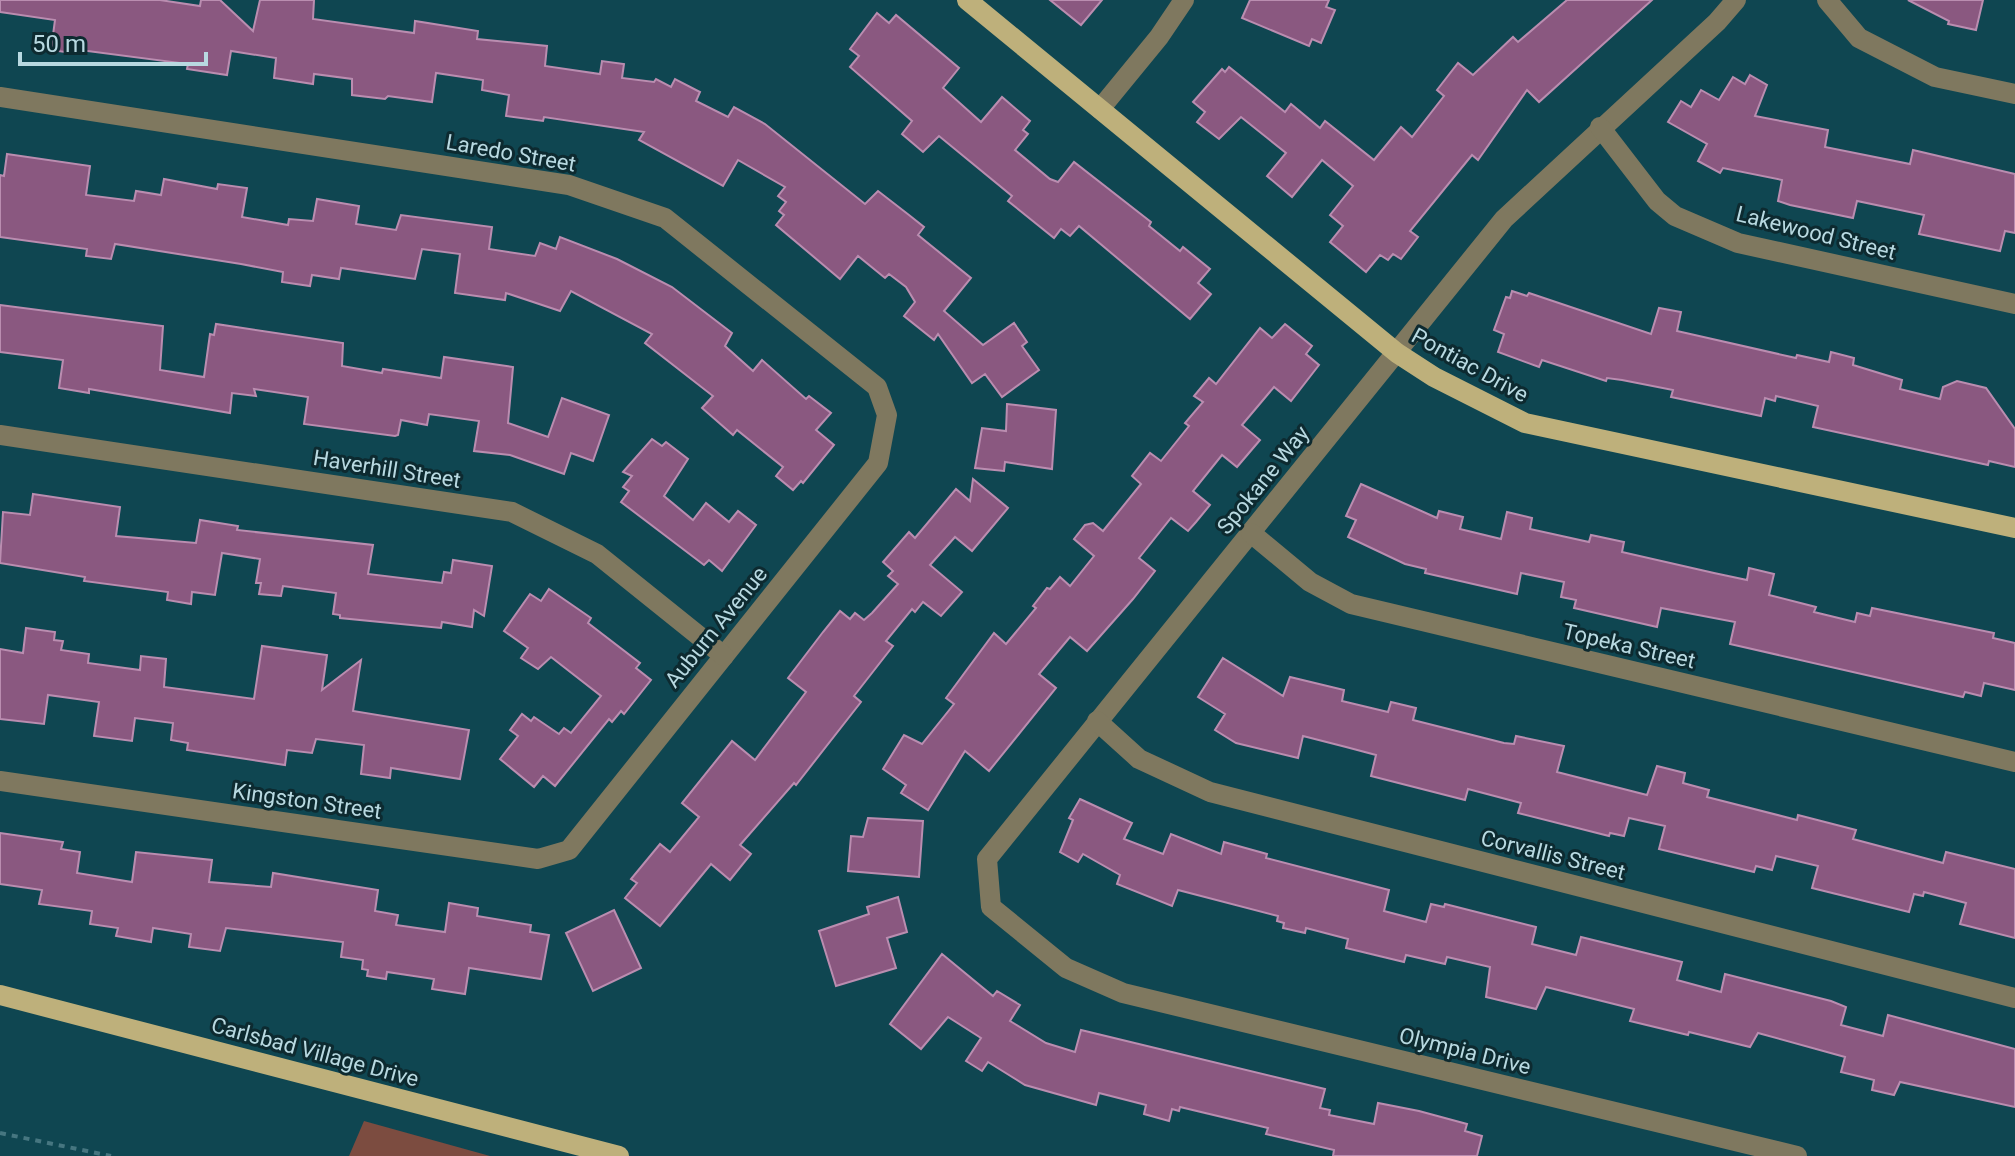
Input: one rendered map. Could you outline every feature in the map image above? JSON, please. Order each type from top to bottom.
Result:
[{"type":"main road","name":"Pontiac Drive","points":[[967,0],[1397,353],[1434,377],[1525,423],[2015,528]]},
{"type":"main road","name":"Carlsbad Village Drive","points":[[0,995],[619,1156]]},
{"type":"street","points":[[1100,109],[1159,37],[1184,0]]},
{"type":"street","name":"Spokane Way","points":[[1123,993],[1066,968],[991,907],[987,859],[1504,219],[1717,22],[1736,0]]},
{"type":"street","points":[[1827,0],[1859,38],[1935,77],[2015,94]]},
{"type":"street","name":"Laredo Street","points":[[0,97],[569,185],[665,218],[877,387],[887,415],[878,463]]},
{"type":"street","name":"Lakewood Street","points":[[1600,127],[1657,201],[1675,216],[1738,243],[2015,304]]},
{"type":"street","name":"Haverhill Street","points":[[0,435],[512,512],[597,554],[724,656]]},
{"type":"street","name":"Auburn Avenue","points":[[591,820],[878,463]]},
{"type":"street","name":"Topeka Street","points":[[1251,533],[1310,582],[1351,604],[2015,762]]},
{"type":"street","name":"Corvallis Street","points":[[1097,721],[1139,759],[1210,792],[2015,998]]},
{"type":"street","name":"Kingston Street","points":[[0,781],[538,859],[569,850],[591,820]]},
{"type":"street","name":"Olympia Drive","points":[[1123,993],[1797,1156]]},
{"type":"path","points":[[0,1133],[111,1156]]},
{"type":"shaded area","points":[[364,1121],[490,1156],[349,1156]]},
{"type":"building","points":[[0,0],[160,0],[200,6],[201,0],[220,0],[253,31],[260,0],[314,0],[313,19],[414,33],[415,21],[478,31],[477,39],[547,46],[545,66],[600,74],[602,61],[624,64],[622,78],[654,82],[656,79],[671,87],[675,79],[700,92],[696,101],[728,117],[734,107],[765,124],[865,204],[878,191],[909,215],[924,227],[918,235],[971,278],[944,311],[983,345],[1014,323],[1027,342],[1022,346],[1039,370],[1002,397],[985,374],[972,383],[938,334],[934,340],[904,316],[915,302],[906,287],[889,274],[885,278],[858,256],[840,279],[776,225],[784,215],[779,211],[786,202],[778,196],[785,187],[738,160],[723,186],[639,140],[644,132],[544,117],[543,121],[506,116],[509,95],[482,90],[483,80],[436,73],[432,102],[388,96],[385,99],[352,95],[352,79],[314,74],[313,84],[274,78],[276,58],[231,51],[227,75],[187,69],[188,64],[80,50],[72,53],[51,50],[55,20],[0,12]]},
{"type":"building","points":[[1050,0],[1102,0],[1081,25]]},
{"type":"building","points":[[1250,0],[1329,0],[1326,7],[1335,10],[1321,43],[1312,39],[1309,46],[1242,18]]},
{"type":"building","points":[[1567,0],[1652,0],[1539,102],[1527,90],[1478,160],[1472,155],[1410,231],[1418,237],[1401,259],[1393,254],[1388,260],[1380,255],[1366,272],[1330,242],[1343,226],[1330,215],[1353,186],[1322,160],[1292,197],[1267,176],[1286,153],[1241,117],[1219,139],[1197,122],[1205,112],[1193,102],[1222,69],[1225,72],[1229,67],[1285,112],[1291,104],[1320,128],[1325,121],[1374,160],[1401,127],[1412,137],[1444,96],[1437,90],[1458,63],[1473,75],[1513,37],[1518,42]]},
{"type":"building","points":[[1908,0],[1983,0],[1976,30],[1948,24],[1949,21]]},
{"type":"building","points":[[877,13],[889,23],[896,15],[959,68],[943,88],[981,122],[1002,97],[1030,121],[1023,130],[1028,134],[1015,150],[1050,179],[1058,182],[1074,162],[1151,222],[1149,226],[1180,251],[1183,247],[1210,269],[1198,283],[1211,294],[1190,319],[1079,226],[1070,236],[1061,229],[1054,238],[1008,201],[1012,196],[939,136],[923,152],[902,134],[912,121],[850,67],[859,56],[850,49]]},
{"type":"building","points":[[1750,75],[1767,85],[1755,116],[1828,130],[1825,147],[1910,164],[1913,150],[2015,174],[2015,233],[2005,231],[2000,251],[1919,234],[1924,215],[1857,201],[1853,218],[1790,205],[1778,201],[1782,180],[1723,168],[1720,173],[1698,161],[1707,144],[1668,122],[1681,101],[1691,107],[1701,90],[1719,100],[1733,77],[1745,84]]},
{"type":"building","points":[[7,154],[90,166],[86,195],[134,201],[136,191],[161,195],[164,179],[217,189],[218,184],[247,188],[242,217],[288,225],[289,219],[313,221],[317,199],[359,206],[356,224],[396,230],[401,215],[492,227],[489,249],[535,256],[540,243],[556,249],[560,237],[617,259],[672,287],[732,333],[725,346],[753,371],[762,360],[806,399],[809,396],[831,413],[816,430],[834,445],[803,483],[801,481],[793,490],[776,476],[783,467],[737,430],[733,435],[702,408],[713,396],[645,343],[652,334],[571,291],[560,311],[506,293],[505,300],[455,293],[460,254],[422,249],[415,279],[341,268],[339,279],[312,275],[310,286],[282,282],[283,272],[115,244],[111,259],[86,256],[87,249],[0,237],[0,175],[4,176]]},
{"type":"building","points":[[1512,291],[1527,296],[1529,293],[1651,334],[1659,308],[1681,312],[1677,331],[1796,358],[1797,355],[1829,362],[1831,352],[1854,358],[1853,365],[1902,380],[1900,389],[1940,399],[1943,387],[1957,381],[1986,388],[2015,429],[2015,467],[1989,461],[1988,465],[1813,427],[1818,406],[1776,396],[1775,401],[1765,398],[1761,416],[1671,397],[1673,390],[1622,380],[1607,378],[1606,381],[1542,360],[1539,367],[1498,352],[1504,334],[1494,330],[1506,297],[1510,298]]},
{"type":"building","points":[[0,305],[163,326],[160,370],[204,377],[210,334],[214,335],[216,324],[343,343],[342,366],[382,373],[383,369],[441,378],[444,357],[513,367],[508,423],[548,437],[562,398],[609,415],[593,461],[571,453],[564,474],[510,455],[474,451],[479,421],[429,414],[427,425],[401,420],[398,435],[395,436],[304,424],[308,397],[254,389],[256,396],[232,393],[230,413],[89,389],[89,393],[59,388],[63,360],[0,352]]},
{"type":"building","points":[[1285,324],[1312,346],[1306,354],[1319,365],[1291,401],[1274,387],[1242,425],[1260,440],[1237,467],[1222,455],[1193,491],[1210,505],[1188,531],[1171,518],[1139,558],[1155,571],[1133,599],[1087,651],[1070,637],[1039,674],[1056,688],[989,771],[965,751],[928,810],[901,793],[906,785],[883,769],[904,735],[922,744],[954,704],[946,698],[994,633],[1006,644],[1036,608],[1033,606],[1047,588],[1050,589],[1060,577],[1070,586],[1094,556],[1074,539],[1085,525],[1093,523],[1103,531],[1141,484],[1132,476],[1150,453],[1161,461],[1189,426],[1185,423],[1203,402],[1194,396],[1209,378],[1216,384],[1260,328],[1272,338]]},
{"type":"building","points":[[1007,404],[1056,410],[1052,469],[1005,462],[1004,471],[975,468],[982,428],[1006,431]]},
{"type":"building","points":[[652,439],[662,446],[666,442],[688,459],[664,496],[693,520],[706,503],[729,522],[738,511],[756,525],[722,571],[709,560],[704,565],[621,502],[629,491],[623,487],[632,476],[623,472]]},
{"type":"building","points":[[973,479],[1008,508],[972,551],[955,537],[930,565],[962,592],[941,616],[923,602],[915,612],[912,609],[886,641],[893,646],[854,696],[861,702],[796,785],[794,783],[740,845],[751,854],[730,880],[711,864],[660,926],[625,898],[637,883],[631,879],[660,844],[670,852],[699,817],[682,803],[732,741],[755,760],[806,692],[788,678],[823,632],[840,611],[850,619],[855,613],[864,620],[872,613],[898,584],[888,576],[893,571],[883,562],[909,532],[915,538],[956,489],[970,501]]},
{"type":"building","points":[[1361,484],[1437,518],[1439,511],[1463,517],[1460,529],[1501,539],[1507,512],[1532,518],[1530,529],[1589,542],[1591,535],[1624,542],[1622,552],[1747,580],[1749,568],[1774,574],[1769,595],[1816,607],[1814,612],[1855,622],[1857,613],[1870,616],[1872,608],[1994,633],[1993,638],[2015,643],[2015,690],[1984,683],[1981,696],[1965,692],[1963,697],[1730,644],[1735,622],[1661,608],[1657,627],[1574,608],[1576,600],[1561,597],[1564,582],[1521,573],[1517,594],[1425,573],[1426,569],[1405,564],[1348,537],[1356,520],[1346,516]]},
{"type":"building","points":[[33,494],[120,507],[116,536],[196,543],[200,520],[238,526],[237,530],[373,545],[368,574],[442,583],[444,572],[451,573],[453,560],[492,566],[484,616],[474,610],[472,627],[442,622],[441,628],[340,618],[340,615],[333,614],[336,593],[283,586],[281,596],[259,594],[261,583],[256,583],[260,559],[222,553],[215,595],[192,592],[191,604],[167,600],[168,592],[84,581],[85,577],[0,563],[3,512],[30,515]]},
{"type":"building","points":[[549,589],[591,618],[588,623],[640,663],[636,668],[651,680],[624,714],[621,711],[612,722],[609,719],[555,786],[543,776],[534,787],[500,759],[518,736],[510,730],[522,714],[531,721],[534,717],[559,734],[564,728],[571,733],[601,696],[551,657],[538,669],[521,658],[528,648],[504,631],[530,594],[541,601]]},
{"type":"building","points":[[26,628],[55,632],[54,640],[63,641],[61,650],[89,654],[88,663],[140,670],[141,656],[166,659],[164,687],[254,699],[262,646],[327,655],[322,690],[361,660],[353,711],[469,730],[460,779],[391,768],[390,778],[361,774],[364,745],[316,739],[312,753],[287,750],[285,765],[187,750],[188,743],[171,740],[173,723],[135,718],[132,741],[94,736],[99,702],[48,695],[44,724],[0,719],[0,649],[23,653]]},
{"type":"building","points":[[1223,658],[1283,696],[1290,677],[1344,690],[1342,701],[1388,712],[1391,702],[1416,708],[1413,720],[1504,743],[1514,744],[1516,736],[1564,746],[1557,772],[1647,795],[1657,766],[1685,773],[1683,783],[1709,790],[1707,797],[1797,820],[1798,815],[1856,830],[1853,839],[1943,863],[1946,852],[2015,869],[2015,938],[1960,924],[1966,903],[1924,892],[1923,896],[1914,894],[1909,912],[1812,888],[1818,866],[1776,856],[1772,870],[1756,866],[1754,872],[1659,849],[1665,826],[1629,818],[1624,836],[1610,833],[1609,836],[1518,813],[1521,803],[1468,789],[1465,800],[1371,776],[1376,755],[1303,736],[1298,758],[1236,743],[1215,730],[1225,714],[1198,697]]},
{"type":"building","points":[[1080,799],[1132,823],[1124,839],[1163,854],[1171,834],[1221,854],[1224,842],[1267,854],[1266,858],[1389,890],[1384,911],[1426,922],[1431,904],[1444,907],[1445,904],[1536,927],[1532,944],[1576,955],[1581,937],[1682,962],[1677,980],[1721,992],[1725,974],[1831,1001],[1846,1007],[1841,1025],[1883,1036],[1888,1015],[2015,1049],[2015,1107],[1900,1082],[1894,1095],[1872,1090],[1874,1080],[1841,1072],[1845,1057],[1758,1033],[1750,1047],[1689,1032],[1688,1035],[1630,1021],[1634,1009],[1546,987],[1536,1009],[1486,997],[1490,967],[1447,957],[1445,964],[1406,955],[1404,962],[1346,948],[1348,939],[1306,928],[1305,933],[1283,928],[1284,923],[1277,921],[1278,916],[1178,890],[1172,906],[1117,884],[1120,875],[1083,854],[1078,862],[1060,852],[1073,820],[1069,818]]},
{"type":"building","points":[[868,818],[923,821],[919,877],[848,871],[851,836],[863,837]]},
{"type":"building","points":[[0,833],[63,842],[61,849],[80,852],[77,873],[132,882],[136,852],[212,860],[209,882],[271,887],[273,873],[378,890],[375,911],[398,915],[396,925],[445,932],[449,903],[478,908],[477,916],[531,925],[530,932],[549,935],[541,979],[469,968],[465,994],[432,989],[434,979],[387,972],[386,979],[367,976],[368,970],[362,969],[363,960],[341,957],[343,942],[226,928],[220,951],[189,947],[191,934],[153,928],[151,942],[116,936],[118,928],[90,924],[92,911],[39,904],[42,890],[0,884]]},
{"type":"building","points":[[898,897],[907,932],[887,938],[896,968],[836,986],[819,931],[869,914],[867,907]]},
{"type":"building","points":[[614,910],[641,968],[593,991],[566,933]]},
{"type":"building","points":[[942,954],[993,996],[997,991],[1020,1005],[1010,1021],[1046,1043],[1075,1052],[1081,1030],[1325,1089],[1320,1108],[1330,1110],[1329,1115],[1374,1124],[1378,1103],[1419,1111],[1467,1124],[1465,1131],[1482,1136],[1477,1156],[1333,1156],[1334,1150],[1266,1134],[1268,1128],[1180,1107],[1179,1111],[1172,1109],[1169,1121],[1144,1114],[1146,1105],[1099,1093],[1096,1105],[1025,1085],[988,1062],[982,1071],[966,1061],[981,1038],[948,1017],[921,1049],[890,1024]]}]
